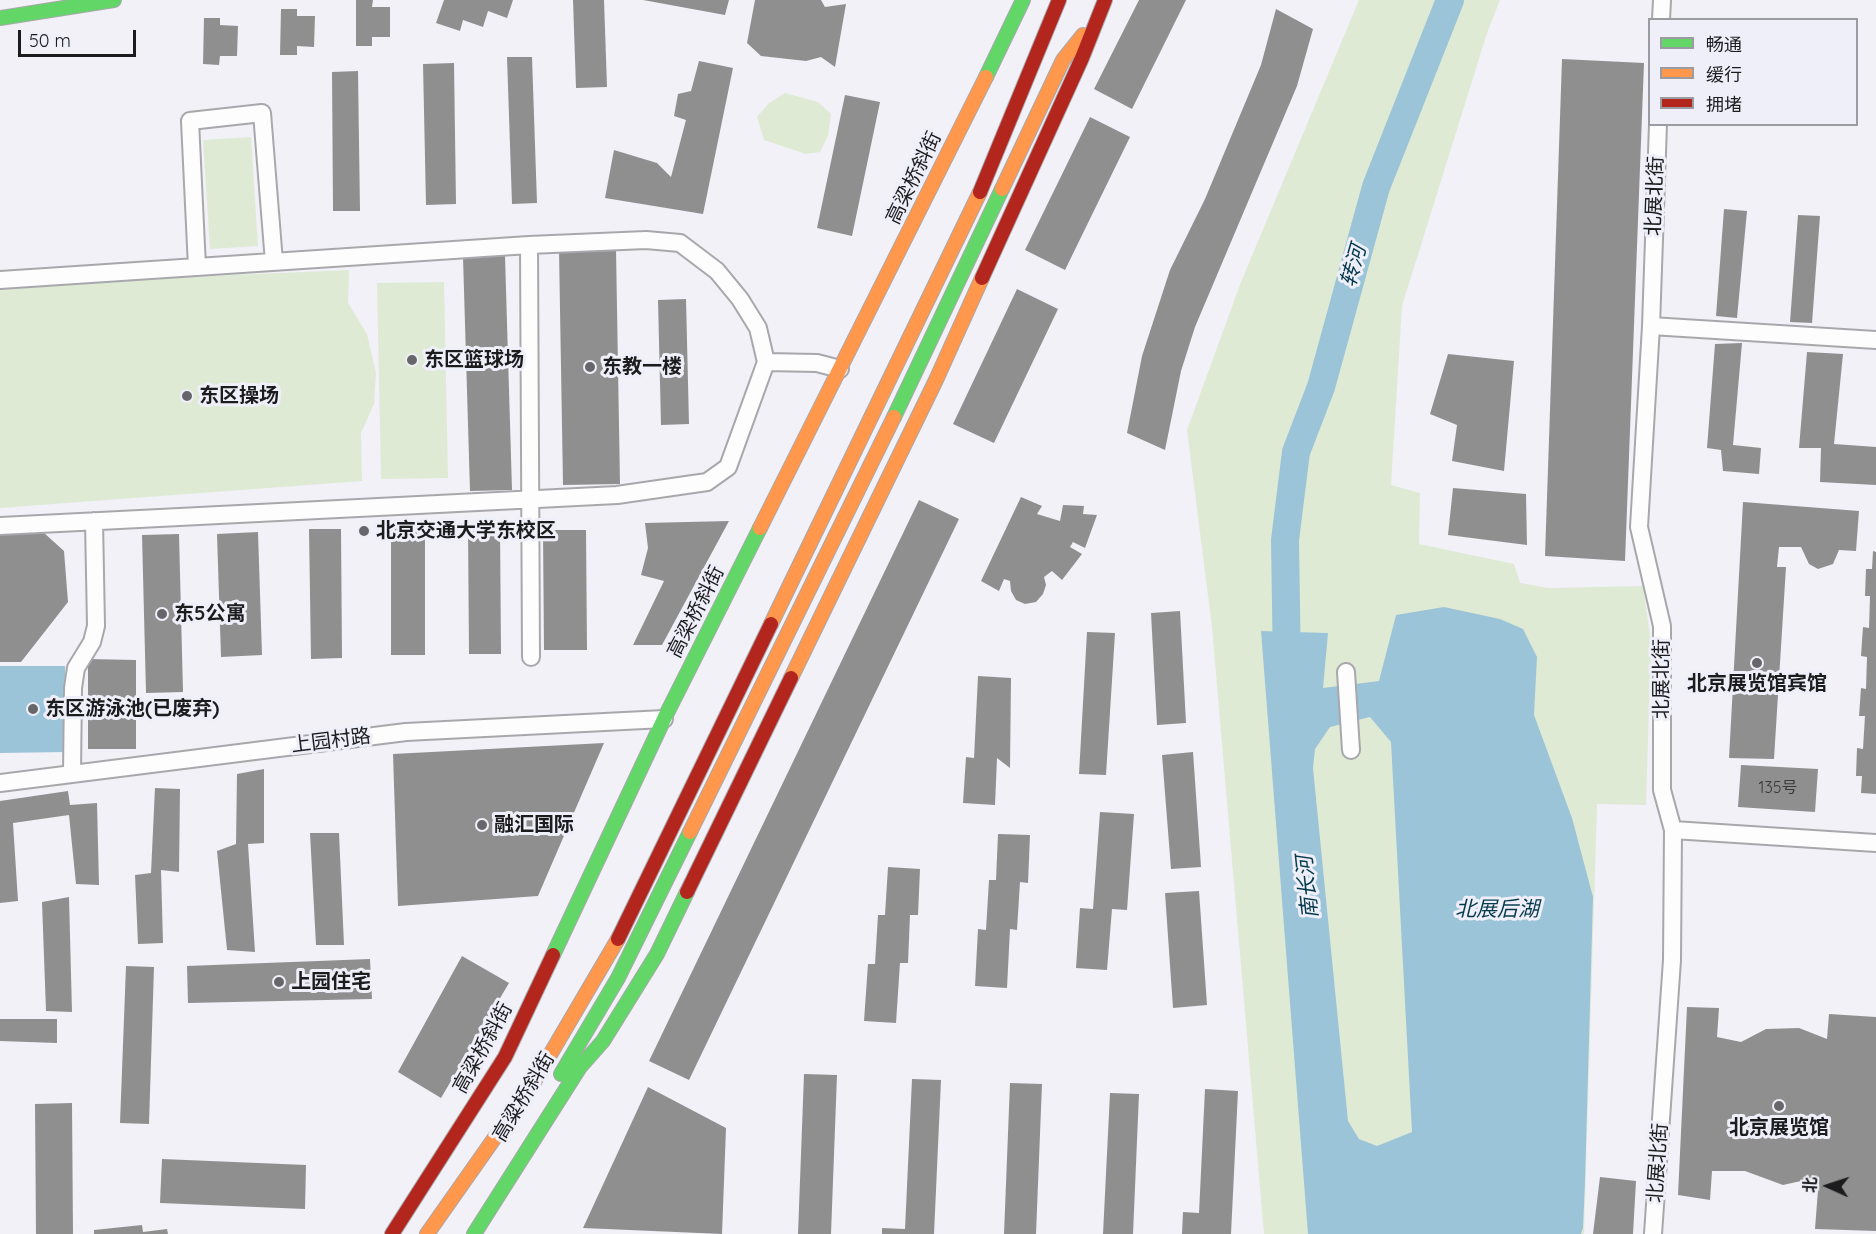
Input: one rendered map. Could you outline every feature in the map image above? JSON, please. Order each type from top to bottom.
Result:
[{"type":"street","points":[[0,18],[114,0]]},
{"type":"street","name":"高梁桥斜街","points":[[392,1234],[505,1057],[664,719],[1023,0]]},
{"type":"street","name":"高粱桥斜街","points":[[427,1234],[534,1082],[609,957],[970,215],[1059,0]]},
{"type":"street","points":[[474,1234],[580,1067],[603,1041],[657,954],[936,380],[1077,69],[1105,0]]},
{"type":"street","points":[[1661,18],[1662,0]]},
{"type":"street","points":[[618,978],[917,370],[1063,60],[1098,15]]},
{"type":"street","points":[[197,267],[190,121],[262,113],[274,262]]},
{"type":"street","name":"北展北街","points":[[1653,1234],[1672,960],[1673,830],[1662,790],[1662,626],[1639,527],[1651,326],[1658,126]]},
{"type":"street","points":[[0,280],[529,245],[646,240],[680,243],[717,271],[740,299],[758,328],[766,362],[728,467],[707,482],[617,495],[531,501],[0,526]]},
{"type":"street","points":[[529,245],[531,657]]},
{"type":"street","points":[[1651,326],[1876,340]]},
{"type":"street","points":[[766,362],[817,363],[840,369]]},
{"type":"street","points":[[72,774],[73,688],[76,668],[92,642],[96,626],[94,521]]},
{"type":"street","points":[[1346,672],[1351,750]]},
{"type":"street","name":"上园村路","points":[[0,783],[406,732],[664,719]]},
{"type":"street","points":[[1673,830],[1876,843]]},
{"type":"street","points":[[618,978],[657,954]]},
{"type":"street","name":"高粱桥斜街","points":[[459,1234],[501,1173],[618,978]]},
{"type":"green space","points":[[1359,0],[1500,0],[1487,33],[1402,306],[1391,485],[1420,493],[1419,544],[1514,564],[1520,583],[1548,588],[1643,586],[1651,643],[1646,805],[1597,804],[1584,1234],[1264,1234],[1212,627],[1187,430],[1241,282]]},
{"type":"green space","points":[[785,93],[818,102],[831,114],[828,136],[820,152],[806,154],[764,140],[757,117],[768,104]]},
{"type":"green space","points":[[251,137],[258,246],[210,249],[203,140]]},
{"type":"green space","name":"东区操场","points":[[349,270],[348,303],[367,334],[376,373],[374,404],[361,433],[362,481],[0,508],[0,285]]},
{"type":"green space","name":"东区篮球场","points":[[444,282],[448,478],[381,479],[377,283]]},
{"type":"water","name":"北展后湖","points":[[1444,607],[1500,619],[1523,629],[1537,657],[1534,715],[1572,818],[1593,897],[1585,1182],[1581,1234],[1308,1234],[1261,631],[1328,633],[1323,688],[1379,681],[1396,615]],"holes":[[[1370,717],[1391,742],[1412,1132],[1377,1146],[1359,1139],[1348,1121],[1313,768],[1315,749],[1330,727]]]},
{"type":"water","name":"东区游泳池(已废弃)","points":[[0,666],[65,666],[66,752],[0,753]]},
{"type":"building","points":[[356,0],[373,0],[372,7],[390,7],[390,37],[372,37],[372,46],[356,46]]},
{"type":"building","points":[[444,0],[513,0],[507,18],[488,11],[483,27],[463,20],[460,31],[436,23]]},
{"type":"building","points":[[573,0],[604,0],[607,87],[576,88]]},
{"type":"building","points":[[643,0],[729,0],[725,15]]},
{"type":"building","points":[[755,0],[821,0],[825,7],[846,4],[835,67],[821,57],[806,61],[761,56],[747,43]]},
{"type":"building","points":[[1139,0],[1186,0],[1132,109],[1094,89]]},
{"type":"building","points":[[281,9],[297,9],[297,16],[315,16],[314,47],[297,46],[297,55],[280,55]]},
{"type":"building","points":[[1276,9],[1313,29],[1297,86],[1195,327],[1181,371],[1165,450],[1127,433],[1142,356],[1170,270],[1205,199],[1261,65]]},
{"type":"building","points":[[204,18],[220,18],[220,25],[238,26],[237,56],[220,56],[219,65],[203,64]]},
{"type":"building","points":[[507,57],[532,57],[537,203],[512,204]]},
{"type":"building","points":[[1562,59],[1644,63],[1625,561],[1545,556]]},
{"type":"building","points":[[699,61],[733,68],[703,214],[605,198],[614,150],[657,163],[671,177],[686,120],[674,116],[678,94],[691,91]]},
{"type":"building","points":[[454,63],[456,204],[426,205],[423,64]]},
{"type":"building","points":[[358,71],[360,211],[333,211],[332,72]]},
{"type":"building","points":[[845,95],[880,102],[852,236],[817,228]]},
{"type":"building","points":[[1090,117],[1130,137],[1065,270],[1025,250]]},
{"type":"building","points":[[1724,209],[1747,211],[1737,318],[1716,316]]},
{"type":"building","points":[[1798,215],[1820,216],[1812,323],[1790,322]]},
{"type":"building","name":"东教一楼","points":[[616,249],[620,484],[563,485],[559,250]]},
{"type":"building","points":[[505,256],[512,490],[470,491],[463,257]]},
{"type":"building","points":[[1017,289],[1058,309],[994,443],[953,424]]},
{"type":"building","points":[[686,299],[689,424],[661,425],[658,300]]},
{"type":"building","points":[[1742,343],[1733,445],[1761,448],[1759,474],[1723,471],[1721,450],[1707,448],[1715,344]]},
{"type":"building","points":[[1807,352],[1843,354],[1834,444],[1876,447],[1876,485],[1820,482],[1821,448],[1799,448]]},
{"type":"building","points":[[1448,354],[1514,361],[1504,471],[1452,461],[1457,425],[1430,414]]},
{"type":"building","points":[[1453,488],[1526,494],[1527,545],[1448,535]]},
{"type":"building","points":[[1021,497],[1042,506],[1037,514],[1060,521],[1063,505],[1084,506],[1083,514],[1097,515],[1085,548],[1073,542],[1070,547],[1082,554],[1062,580],[1052,571],[1044,577],[1046,585],[1043,594],[1036,602],[1025,604],[1016,600],[1011,591],[1010,581],[1004,579],[999,591],[981,581]]},
{"type":"building","points":[[919,500],[959,519],[689,1080],[649,1061]]},
{"type":"building","name":"北京展览馆宾馆","points":[[1743,502],[1859,511],[1856,551],[1839,550],[1833,564],[1818,569],[1809,564],[1801,547],[1779,547],[1777,567],[1786,567],[1774,759],[1729,758]]},
{"type":"building","points":[[729,521],[662,645],[633,645],[664,581],[641,575],[648,548],[645,523]]},
{"type":"building","points":[[468,527],[500,527],[501,654],[469,654]]},
{"type":"building","points":[[391,528],[425,528],[425,655],[391,655]]},
{"type":"building","points":[[309,529],[341,529],[342,658],[311,659]]},
{"type":"building","points":[[543,530],[586,530],[587,650],[544,650]]},
{"type":"building","points":[[43,532],[64,551],[68,602],[21,662],[0,662],[0,533]]},
{"type":"building","points":[[258,532],[262,655],[221,657],[217,534]]},
{"type":"building","name":"东5公寓","points":[[179,534],[183,692],[146,693],[142,535]]},
{"type":"building","points":[[1873,551],[1876,552],[1876,794],[1861,793],[1862,776],[1856,776],[1857,748],[1863,749],[1865,716],[1859,716],[1861,688],[1866,689],[1867,657],[1861,656],[1863,627],[1869,628],[1870,596],[1865,596],[1866,569],[1872,569]]},
{"type":"building","points":[[1180,611],[1186,723],[1157,725],[1151,613]]},
{"type":"building","points":[[1087,632],[1115,633],[1106,775],[1079,774]]},
{"type":"building","points":[[88,659],[136,660],[136,749],[88,749]]},
{"type":"building","points":[[978,676],[1011,678],[1010,768],[997,758],[995,805],[963,803],[966,757],[974,758]]},
{"type":"building","name":"融汇国际","points":[[604,743],[538,896],[398,906],[393,754]]},
{"type":"building","points":[[1193,752],[1201,867],[1171,869],[1162,755]]},
{"type":"building","points":[[1741,765],[1818,769],[1815,812],[1738,807]]},
{"type":"building","points":[[264,769],[264,843],[248,844],[255,952],[227,950],[217,851],[236,844],[237,774]]},
{"type":"building","points":[[155,788],[180,789],[179,872],[161,870],[163,943],[138,944],[135,875],[151,873]]},
{"type":"building","points":[[68,791],[70,805],[97,803],[99,885],[76,884],[69,815],[13,823],[18,901],[0,903],[0,801]]},
{"type":"building","points":[[1100,812],[1134,814],[1127,910],[1112,909],[1107,970],[1076,968],[1080,908],[1093,909]]},
{"type":"building","points":[[310,833],[339,833],[344,945],[316,945]]},
{"type":"building","points":[[998,834],[1030,835],[1028,883],[1020,882],[1017,930],[1010,929],[1007,988],[975,986],[978,929],[986,930],[989,880],[996,880]]},
{"type":"building","points":[[888,867],[920,869],[918,915],[910,915],[908,963],[900,963],[896,1023],[864,1021],[868,964],[875,964],[878,915],[885,915]]},
{"type":"building","points":[[1199,891],[1207,1005],[1173,1008],[1165,893]]},
{"type":"building","points":[[69,897],[72,1012],[46,1011],[42,902]]},
{"type":"building","points":[[462,956],[509,983],[441,1098],[398,1072]]},
{"type":"building","name":"上园住宅","points":[[370,959],[372,999],[188,1003],[187,966]]},
{"type":"building","points":[[126,966],[154,967],[149,1124],[120,1123]]},
{"type":"building","name":"北京展览馆","points":[[1687,1007],[1719,1008],[1717,1037],[1741,1042],[1766,1029],[1799,1028],[1827,1039],[1829,1014],[1876,1017],[1876,1231],[1815,1229],[1819,1177],[1783,1185],[1745,1171],[1712,1171],[1710,1200],[1678,1195]]},
{"type":"building","points":[[0,1019],[57,1019],[57,1043],[0,1041]]},
{"type":"building","points":[[804,1074],[837,1075],[831,1234],[798,1234]]},
{"type":"building","points":[[912,1079],[941,1080],[934,1234],[882,1234],[882,1228],[905,1229]]},
{"type":"building","points":[[1010,1083],[1042,1084],[1036,1234],[1004,1234]]},
{"type":"building","points":[[648,1087],[726,1128],[722,1234],[583,1228]]},
{"type":"building","points":[[1205,1089],[1238,1091],[1231,1234],[1182,1234],[1183,1212],[1199,1213]]},
{"type":"building","points":[[1110,1093],[1139,1094],[1133,1234],[1103,1234]]},
{"type":"building","points":[[72,1103],[73,1234],[36,1234],[35,1104]]},
{"type":"building","points":[[162,1159],[306,1165],[305,1209],[160,1203]]},
{"type":"building","points":[[1600,1177],[1636,1181],[1633,1234],[1593,1234]]},
{"type":"building","points":[[142,1225],[143,1232],[167,1229],[168,1234],[94,1234],[94,1230]]},
{"type":"waterway","name":"转河","points":[[1287,671],[1285,540],[1296,452],[1321,387],[1376,187],[1450,0]]},
{"type":"traffic: fast","points":[[0,18],[114,0]]},
{"type":"traffic: fast","points":[[986,77],[1023,0]]},
{"type":"traffic: fast","points":[[894,417],[1002,189]]},
{"type":"traffic: fast","points":[[553,955],[664,719],[760,528]]},
{"type":"traffic: fast","points":[[561,1074],[618,978],[690,832]]},
{"type":"traffic: fast","points":[[474,1234],[580,1067],[603,1041],[657,954],[687,892]]},
{"type":"traffic: slow","points":[[1002,189],[1063,60],[1083,35]]},
{"type":"traffic: slow","points":[[760,528],[986,77]]},
{"type":"traffic: slow","points":[[771,624],[980,192]]},
{"type":"traffic: slow","points":[[791,678],[936,380],[982,278]]},
{"type":"traffic: slow","points":[[690,832],[894,417]]},
{"type":"traffic: slow","points":[[427,1234],[534,1082],[618,939]]},
{"type":"traffic: jam","points":[[980,192],[1059,0]]},
{"type":"traffic: jam","points":[[982,278],[1082,58],[1105,0]]},
{"type":"traffic: jam","points":[[618,939],[771,624]]},
{"type":"traffic: jam","points":[[687,892],[791,678]]},
{"type":"traffic: jam","points":[[392,1234],[505,1057],[553,955]]},
{"type":"place","name":"东区篮球场","points":[[412,360]]},
{"type":"place","name":"东教一楼","points":[[590,367]]},
{"type":"place","name":"东区操场","points":[[187,396]]},
{"type":"place","name":"北京交通大学东校区","points":[[364,531]]},
{"type":"place","name":"东5公寓","points":[[162,614]]},
{"type":"place","name":"北京展览馆宾馆","points":[[1757,663]]},
{"type":"place","name":"东区游泳池(已废弃)","points":[[33,709]]},
{"type":"place","name":"融汇国际","points":[[482,825]]},
{"type":"place","name":"上园住宅","points":[[279,982]]},
{"type":"place","name":"北京展览馆","points":[[1779,1106]]},
{"type":"water label","name":"南长河","points":[[1308,887]]}]
